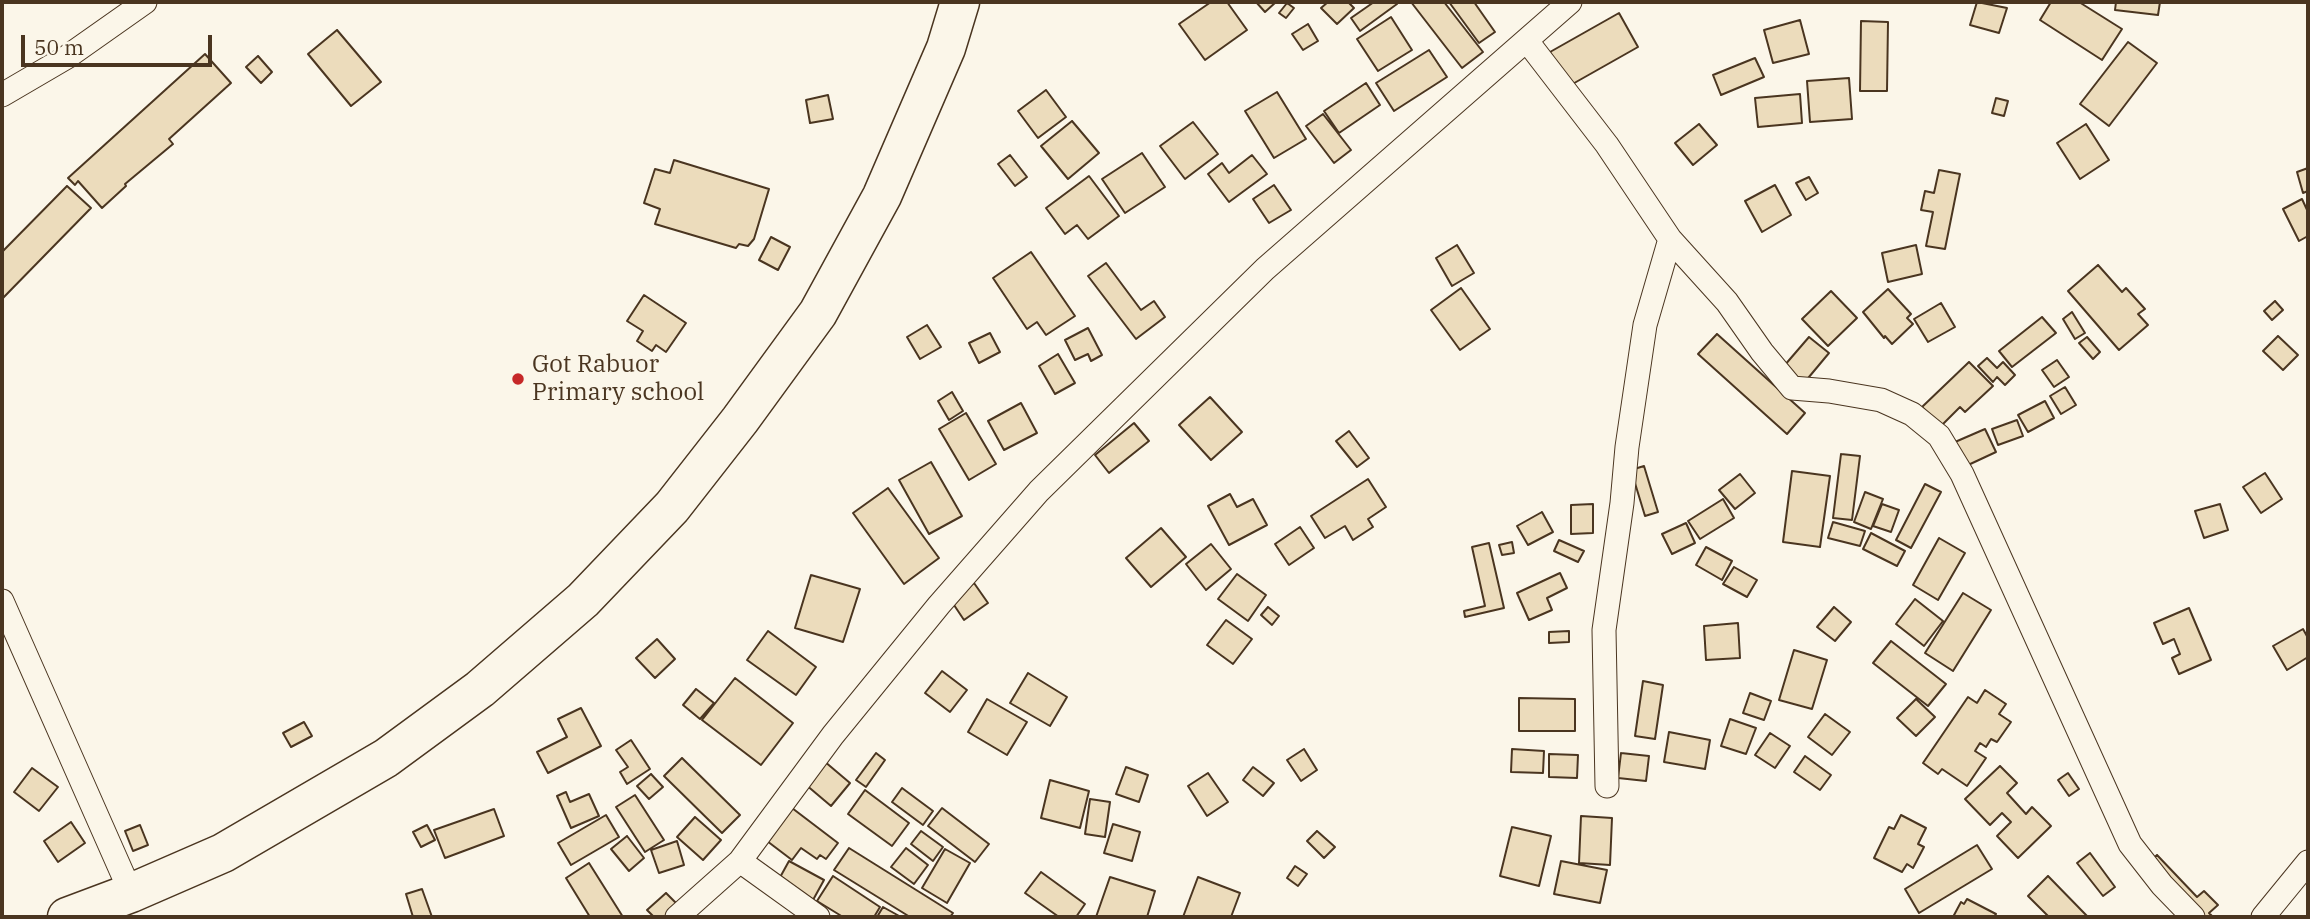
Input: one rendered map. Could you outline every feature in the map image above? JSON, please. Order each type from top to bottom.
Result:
[{"type":"highway","points":[[84,915],[223,853],[386,758],[480,689],[583,600],[672,508],[818,313],[882,195],[946,48],[960,2]]},
{"type":"street","points":[[2,95],[67,57],[145,2]]},
{"type":"street","points":[[677,917],[740,861],[842,724],[939,605],[1039,491],[1265,269],[1570,2]]},
{"type":"street","points":[[1527,41],[1607,145],[1670,239],[1727,302],[1762,352],[1792,388],[1881,400],[1912,414],[1939,436],[1962,474],[2130,844],[2162,886],[2193,917]]},
{"type":"street","points":[[1607,786],[1604,630],[1645,325],[1670,239]]},
{"type":"street","points":[[2,601],[131,893]]},
{"type":"street","points":[[740,861],[818,917]]},
{"type":"street","points":[[2263,917],[2308,862]]},
{"type":"building","points":[[1211,2],[1227,2],[1247,30],[1205,60],[1179,24]]},
{"type":"building","points":[[1256,2],[1276,2],[1265,12]]},
{"type":"building","points":[[1328,2],[1348,2],[1354,8],[1337,24],[1321,8]]},
{"type":"building","points":[[1374,2],[1397,4],[1360,31],[1351,18]]},
{"type":"building","points":[[1411,2],[1444,2],[1483,52],[1462,68]]},
{"type":"building","points":[[1449,2],[1474,2],[1495,32],[1479,43]]},
{"type":"building","points":[[1977,2],[2007,8],[1999,33],[1970,25]]},
{"type":"building","points":[[2051,2],[2079,2],[2122,29],[2102,60],[2040,20]]},
{"type":"building","points":[[2116,2],[2160,2],[2158,15],[2115,10]]},
{"type":"building","points":[[1287,3],[1294,8],[1286,18],[1279,13]]},
{"type":"building","points":[[1619,13],[1638,47],[1569,86],[1550,52]]},
{"type":"building","points":[[1391,17],[1412,50],[1378,71],[1357,39]]},
{"type":"building","points":[[1800,20],[1809,54],[1773,63],[1764,30]]},
{"type":"building","points":[[1861,21],[1888,22],[1887,91],[1860,91]]},
{"type":"building","points":[[1308,24],[1318,41],[1303,50],[1292,34]]},
{"type":"building","points":[[337,30],[381,82],[351,106],[308,54]]},
{"type":"building","points":[[2128,42],[2157,63],[2109,126],[2080,104]]},
{"type":"building","points":[[1429,50],[1447,77],[1394,111],[1376,83]]},
{"type":"building","points":[[205,54],[231,83],[169,139],[173,144],[125,184],[126,186],[102,208],[78,181],[75,185],[68,178]]},
{"type":"building","points":[[258,56],[272,72],[261,83],[246,67]]},
{"type":"building","points":[[1755,58],[1764,77],[1721,95],[1713,75]]},
{"type":"building","points":[[1849,78],[1852,119],[1810,122],[1807,81]]},
{"type":"building","points":[[1366,83],[1380,105],[1339,133],[1324,111]]},
{"type":"building","points":[[1046,90],[1066,117],[1038,138],[1018,111]]},
{"type":"building","points":[[1277,92],[1306,139],[1274,158],[1245,111]]},
{"type":"building","points":[[1800,94],[1802,123],[1758,127],[1755,98]]},
{"type":"building","points":[[828,95],[833,119],[810,123],[806,100]]},
{"type":"building","points":[[1996,98],[2008,101],[2004,116],[1992,113]]},
{"type":"building","points":[[1323,114],[1351,150],[1334,163],[1306,126]]},
{"type":"building","points":[[1072,121],[1099,153],[1068,179],[1041,146]]},
{"type":"building","points":[[1193,122],[1218,154],[1185,179],[1160,146]]},
{"type":"building","points":[[1699,124],[1717,145],[1693,165],[1675,143]]},
{"type":"building","points":[[2086,124],[2109,160],[2080,179],[2057,143]]},
{"type":"building","points":[[1142,153],[1165,187],[1125,213],[1102,179]]},
{"type":"building","points":[[1010,155],[1027,177],[1015,186],[998,164]]},
{"type":"building","points":[[1252,155],[1267,174],[1229,202],[1208,174],[1222,163],[1229,173]]},
{"type":"building","points":[[674,160],[769,189],[754,239],[748,246],[739,244],[736,248],[655,224],[660,209],[644,203],[655,169],[670,173]]},
{"type":"building","points":[[2308,168],[2308,191],[2303,193],[2297,172]]},
{"type":"building","points":[[1939,170],[1960,174],[1945,249],[1926,246],[1933,212],[1921,210],[1925,191],[1934,193]]},
{"type":"building","points":[[1089,176],[1119,216],[1088,239],[1077,225],[1065,234],[1046,208]]},
{"type":"building","points":[[1809,177],[1818,193],[1806,200],[1796,183]]},
{"type":"building","points":[[1274,185],[1291,210],[1269,223],[1253,199]]},
{"type":"building","points":[[1775,185],[1791,215],[1762,232],[1745,201]]},
{"type":"building","points":[[67,186],[91,208],[2,299],[2,252]]},
{"type":"building","points":[[2302,199],[2308,212],[2308,236],[2299,241],[2283,209]]},
{"type":"building","points":[[771,237],[790,247],[778,270],[759,260]]},
{"type":"building","points":[[1457,245],[1474,273],[1452,286],[1436,258]]},
{"type":"building","points":[[1916,245],[1922,274],[1888,282],[1882,253]]},
{"type":"building","points":[[1031,252],[1075,316],[1046,335],[1037,322],[1027,329],[993,278]]},
{"type":"building","points":[[1106,263],[1141,310],[1154,301],[1165,317],[1136,339],[1088,276]]},
{"type":"building","points":[[2098,265],[2122,292],[2126,288],[2145,309],[2138,314],[2148,325],[2119,350],[2068,291]]},
{"type":"building","points":[[1461,288],[1490,329],[1460,350],[1431,310]]},
{"type":"building","points":[[1888,289],[1911,314],[1907,318],[1913,324],[1892,344],[1863,312]]},
{"type":"building","points":[[1831,291],[1857,318],[1828,346],[1802,319]]},
{"type":"building","points":[[644,295],[686,323],[666,352],[656,345],[652,351],[637,341],[643,331],[627,321]]},
{"type":"building","points":[[2275,301],[2283,310],[2272,320],[2264,311]]},
{"type":"building","points":[[1941,303],[1955,327],[1928,342],[1914,319]]},
{"type":"building","points":[[2072,312],[2085,333],[2075,339],[2063,319]]},
{"type":"building","points":[[2042,317],[2056,333],[2012,367],[1999,351]]},
{"type":"building","points":[[927,325],[941,347],[920,359],[907,337]]},
{"type":"building","points":[[1088,328],[1102,355],[1091,361],[1088,354],[1075,360],[1065,340]]},
{"type":"building","points":[[990,333],[1000,352],[979,363],[969,343]]},
{"type":"building","points":[[1717,334],[1805,413],[1787,434],[1698,354]]},
{"type":"building","points":[[2278,336],[2298,355],[2283,370],[2263,351]]},
{"type":"building","points":[[1809,337],[1829,353],[1804,383],[1784,366]]},
{"type":"building","points":[[2087,337],[2100,352],[2093,359],[2079,343]]},
{"type":"building","points":[[1058,354],[1075,383],[1055,394],[1039,366]]},
{"type":"building","points":[[1987,358],[1997,368],[2003,362],[2015,375],[2005,385],[1997,377],[1993,382],[1978,366]]},
{"type":"building","points":[[2057,360],[2069,377],[2054,387],[2042,370]]},
{"type":"building","points":[[1969,362],[1993,386],[1965,412],[1960,407],[1941,426],[1922,407]]},
{"type":"building","points":[[2065,387],[2076,405],[2061,414],[2050,396]]},
{"type":"building","points":[[952,392],[963,411],[949,420],[938,401]]},
{"type":"building","points":[[1210,397],[1242,432],[1211,460],[1179,425]]},
{"type":"building","points":[[2045,401],[2054,418],[2028,432],[2018,415]]},
{"type":"building","points":[[1021,403],[1037,433],[1004,450],[988,421]]},
{"type":"building","points":[[966,413],[996,464],[969,480],[939,429]]},
{"type":"building","points":[[2017,420],[2023,436],[1998,445],[1992,429]]},
{"type":"building","points":[[1134,423],[1149,441],[1109,473],[1095,455]]},
{"type":"building","points":[[1985,429],[1996,452],[1966,466],[1955,442]]},
{"type":"building","points":[[1349,431],[1369,458],[1357,467],[1336,441]]},
{"type":"building","points":[[1841,454],[1860,456],[1852,520],[1833,518]]},
{"type":"building","points":[[931,462],[962,516],[929,534],[899,480]]},
{"type":"building","points":[[1644,466],[1658,512],[1645,516],[1631,470]]},
{"type":"building","points":[[1792,471],[1830,476],[1820,547],[1783,542]]},
{"type":"building","points":[[2265,473],[2282,499],[2261,513],[2243,487]]},
{"type":"building","points":[[1740,474],[1755,493],[1735,509],[1719,490]]},
{"type":"building","points":[[1368,479],[1386,507],[1368,519],[1373,527],[1353,540],[1345,526],[1325,538],[1311,516]]},
{"type":"building","points":[[1925,484],[1941,492],[1911,548],[1896,540]]},
{"type":"building","points":[[888,488],[939,558],[904,584],[853,513]]},
{"type":"building","points":[[1865,492],[1883,499],[1871,529],[1854,522]]},
{"type":"building","points":[[1230,494],[1237,507],[1253,499],[1267,525],[1229,545],[1208,506]]},
{"type":"building","points":[[1723,499],[1734,518],[1700,539],[1688,521]]},
{"type":"building","points":[[1593,504],[1593,533],[1571,534],[1571,505]]},
{"type":"building","points":[[1882,504],[1899,510],[1891,532],[1873,526]]},
{"type":"building","points":[[2220,504],[2228,530],[2204,538],[2195,511]]},
{"type":"building","points":[[1542,512],[1553,532],[1528,545],[1517,526]]},
{"type":"building","points":[[1833,522],[1865,531],[1860,546],[1828,538]]},
{"type":"building","points":[[1686,523],[1695,543],[1672,554],[1662,534]]},
{"type":"building","points":[[1300,527],[1314,548],[1289,565],[1275,544]]},
{"type":"building","points":[[1161,528],[1186,557],[1151,587],[1126,558]]},
{"type":"building","points":[[1871,533],[1905,551],[1897,566],[1863,549]]},
{"type":"building","points":[[1939,538],[1965,553],[1938,600],[1913,585]]},
{"type":"building","points":[[1559,540],[1584,551],[1578,562],[1554,551]]},
{"type":"building","points":[[1512,542],[1514,553],[1502,555],[1499,545]]},
{"type":"building","points":[[1489,543],[1504,608],[1465,617],[1464,611],[1485,606],[1472,547]]},
{"type":"building","points":[[1211,544],[1231,569],[1206,590],[1186,564]]},
{"type":"building","points":[[1706,547],[1732,561],[1722,580],[1696,565]]},
{"type":"building","points":[[1734,567],[1757,580],[1747,597],[1723,584]]},
{"type":"building","points":[[1560,573],[1567,588],[1547,598],[1552,610],[1529,620],[1517,593]]},
{"type":"building","points":[[1237,574],[1266,595],[1248,621],[1218,599]]},
{"type":"building","points":[[811,575],[860,589],[843,642],[795,628]]},
{"type":"building","points":[[974,583],[988,603],[964,620],[950,599]]},
{"type":"building","points":[[1963,593],[1991,610],[1953,671],[1925,653]]},
{"type":"building","points":[[1915,599],[1943,621],[1924,646],[1896,624]]},
{"type":"building","points":[[1268,607],[1279,616],[1272,625],[1261,615]]},
{"type":"building","points":[[1834,607],[1851,622],[1835,641],[1817,627]]},
{"type":"building","points":[[2189,608],[2211,660],[2179,674],[2172,658],[2180,654],[2174,639],[2163,644],[2154,623]]},
{"type":"building","points":[[1226,620],[1252,639],[1233,664],[1207,645]]},
{"type":"building","points":[[1738,623],[1740,658],[1706,660],[1704,626]]},
{"type":"building","points":[[2303,629],[2308,638],[2308,657],[2287,670],[2273,646]]},
{"type":"building","points":[[768,631],[816,667],[796,695],[747,660]]},
{"type":"building","points":[[1569,631],[1569,642],[1549,643],[1549,632]]},
{"type":"building","points":[[657,639],[675,659],[655,678],[636,658]]},
{"type":"building","points":[[1891,641],[1946,684],[1928,706],[1873,663]]},
{"type":"building","points":[[1794,650],[1827,660],[1812,709],[1779,700]]},
{"type":"building","points":[[942,671],[967,690],[950,712],[925,693]]},
{"type":"building","points":[[1028,673],[1067,697],[1050,726],[1010,703]]},
{"type":"building","points":[[735,678],[793,723],[761,765],[702,720]]},
{"type":"building","points":[[1643,681],[1663,685],[1655,739],[1635,736]]},
{"type":"building","points":[[696,689],[714,703],[700,719],[683,705]]},
{"type":"building","points":[[1985,690],[2006,704],[1999,714],[2011,722],[1997,742],[1991,739],[1986,747],[1980,743],[1975,751],[1986,758],[1967,786],[1942,769],[1938,774],[1923,763],[1968,697],[1977,703]]},
{"type":"building","points":[[1750,693],[1771,701],[1764,720],[1743,713]]},
{"type":"building","points":[[1519,698],[1575,699],[1575,731],[1519,731]]},
{"type":"building","points":[[987,699],[1027,722],[1007,755],[968,732]]},
{"type":"building","points":[[1916,699],[1935,717],[1916,736],[1897,718]]},
{"type":"building","points":[[581,708],[601,746],[548,773],[537,752],[567,737],[558,719]]},
{"type":"building","points":[[1825,714],[1850,732],[1832,755],[1808,737]]},
{"type":"building","points":[[1730,719],[1756,728],[1746,754],[1721,746]]},
{"type":"building","points":[[304,722],[312,736],[291,747],[283,733]]},
{"type":"building","points":[[1669,732],[1710,740],[1705,769],[1664,762]]},
{"type":"building","points":[[1770,733],[1790,746],[1775,768],[1755,755]]},
{"type":"building","points":[[631,740],[650,769],[627,784],[620,772],[628,767],[616,750]]},
{"type":"building","points":[[1304,749],[1317,770],[1301,781],[1287,760]]},
{"type":"building","points":[[1512,749],[1544,751],[1543,773],[1511,772]]},
{"type":"building","points":[[876,753],[885,760],[866,787],[856,780]]},
{"type":"building","points":[[1621,753],[1649,756],[1646,781],[1618,778]]},
{"type":"building","points":[[1549,754],[1578,755],[1577,778],[1549,777]]},
{"type":"building","points":[[1805,756],[1831,775],[1820,790],[1794,772]]},
{"type":"building","points":[[682,758],[740,815],[722,833],[664,776]]},
{"type":"building","points":[[824,761],[850,783],[831,806],[805,784]]},
{"type":"building","points":[[2000,766],[2017,783],[2007,793],[2026,814],[2032,807],[2051,826],[2018,858],[1997,836],[2011,822],[2002,813],[1990,825],[1965,799]]},
{"type":"building","points":[[1126,767],[1148,775],[1139,802],[1116,794]]},
{"type":"building","points":[[1253,767],[1274,783],[1263,796],[1243,780]]},
{"type":"building","points":[[32,768],[58,787],[39,811],[14,792]]},
{"type":"building","points":[[1208,773],[1228,802],[1207,816],[1188,786]]},
{"type":"building","points":[[2068,773],[2079,789],[2069,796],[2058,780]]},
{"type":"building","points":[[651,774],[663,787],[649,799],[637,786]]},
{"type":"building","points":[[1050,780],[1089,791],[1080,828],[1041,818]]},
{"type":"building","points":[[902,788],[933,811],[923,825],[892,802]]},
{"type":"building","points":[[865,790],[909,823],[892,846],[848,814]]},
{"type":"building","points":[[566,792],[570,802],[589,794],[599,816],[571,828],[557,796]]},
{"type":"building","points":[[635,795],[664,840],[645,852],[616,807]]},
{"type":"building","points":[[1090,799],[1110,802],[1105,837],[1085,834]]},
{"type":"building","points":[[792,808],[838,843],[826,859],[820,855],[817,859],[801,848],[792,860],[767,841]]},
{"type":"building","points":[[942,808],[989,844],[975,862],[928,826]]},
{"type":"building","points":[[494,809],[504,836],[445,858],[434,830]]},
{"type":"building","points":[[606,815],[619,837],[571,865],[558,843]]},
{"type":"building","points":[[1901,815],[1926,828],[1918,844],[1924,847],[1913,868],[1907,864],[1902,872],[1874,858],[1889,827],[1894,829]]},
{"type":"building","points":[[1581,816],[1612,818],[1610,865],[1579,863]]},
{"type":"building","points":[[695,817],[721,840],[703,860],[677,837]]},
{"type":"building","points":[[71,822],[85,843],[58,862],[44,841]]},
{"type":"building","points":[[1113,824],[1140,832],[1132,861],[1104,853]]},
{"type":"building","points":[[140,825],[148,845],[133,851],[125,831]]},
{"type":"building","points":[[427,825],[435,840],[421,847],[413,832]]},
{"type":"building","points":[[1512,827],[1551,836],[1539,886],[1500,876]]},
{"type":"building","points":[[921,831],[943,847],[933,861],[911,844]]},
{"type":"building","points":[[1317,831],[1335,847],[1324,858],[1307,841]]},
{"type":"building","points":[[627,836],[644,858],[629,871],[611,849]]},
{"type":"building","points":[[677,841],[684,865],[659,873],[651,850]]},
{"type":"building","points":[[1977,845],[1992,869],[1919,913],[1905,889]]},
{"type":"building","points":[[849,848],[953,913],[950,917],[910,917],[834,870]]},
{"type":"building","points":[[906,848],[928,865],[914,884],[891,867]]},
{"type":"building","points":[[945,849],[970,863],[947,903],[922,888]]},
{"type":"building","points":[[2090,853],[2115,887],[2103,896],[2077,863]]},
{"type":"building","points":[[2157,855],[2197,897],[2204,891],[2218,905],[2209,913],[2213,917],[2204,917],[2150,861]]},
{"type":"building","points":[[789,861],[824,880],[813,900],[778,881]]},
{"type":"building","points":[[1561,861],[1607,870],[1600,903],[1554,894]]},
{"type":"building","points":[[589,863],[623,917],[590,917],[566,878]]},
{"type":"building","points":[[1295,866],[1307,874],[1298,886],[1287,878]]},
{"type":"building","points":[[1041,872],[1085,904],[1076,917],[1059,917],[1025,893]]},
{"type":"building","points":[[833,876],[880,907],[874,917],[843,917],[817,901]]},
{"type":"building","points":[[2048,876],[2086,917],[2049,917],[2028,896]]},
{"type":"building","points":[[1110,877],[1155,891],[1147,917],[1096,917]]},
{"type":"building","points":[[1198,877],[1240,893],[1231,917],[1183,917]]},
{"type":"building","points":[[422,889],[432,917],[413,917],[406,894]]},
{"type":"building","points":[[666,893],[678,905],[666,917],[654,917],[647,910]]},
{"type":"building","points":[[1967,899],[1996,914],[1994,917],[1953,917],[1961,902],[1964,904]]},
{"type":"building","points":[[883,907],[901,917],[877,917]]},
{"type":"place","name":"Got Rabuor Primary school","points":[[518,379]]}]
